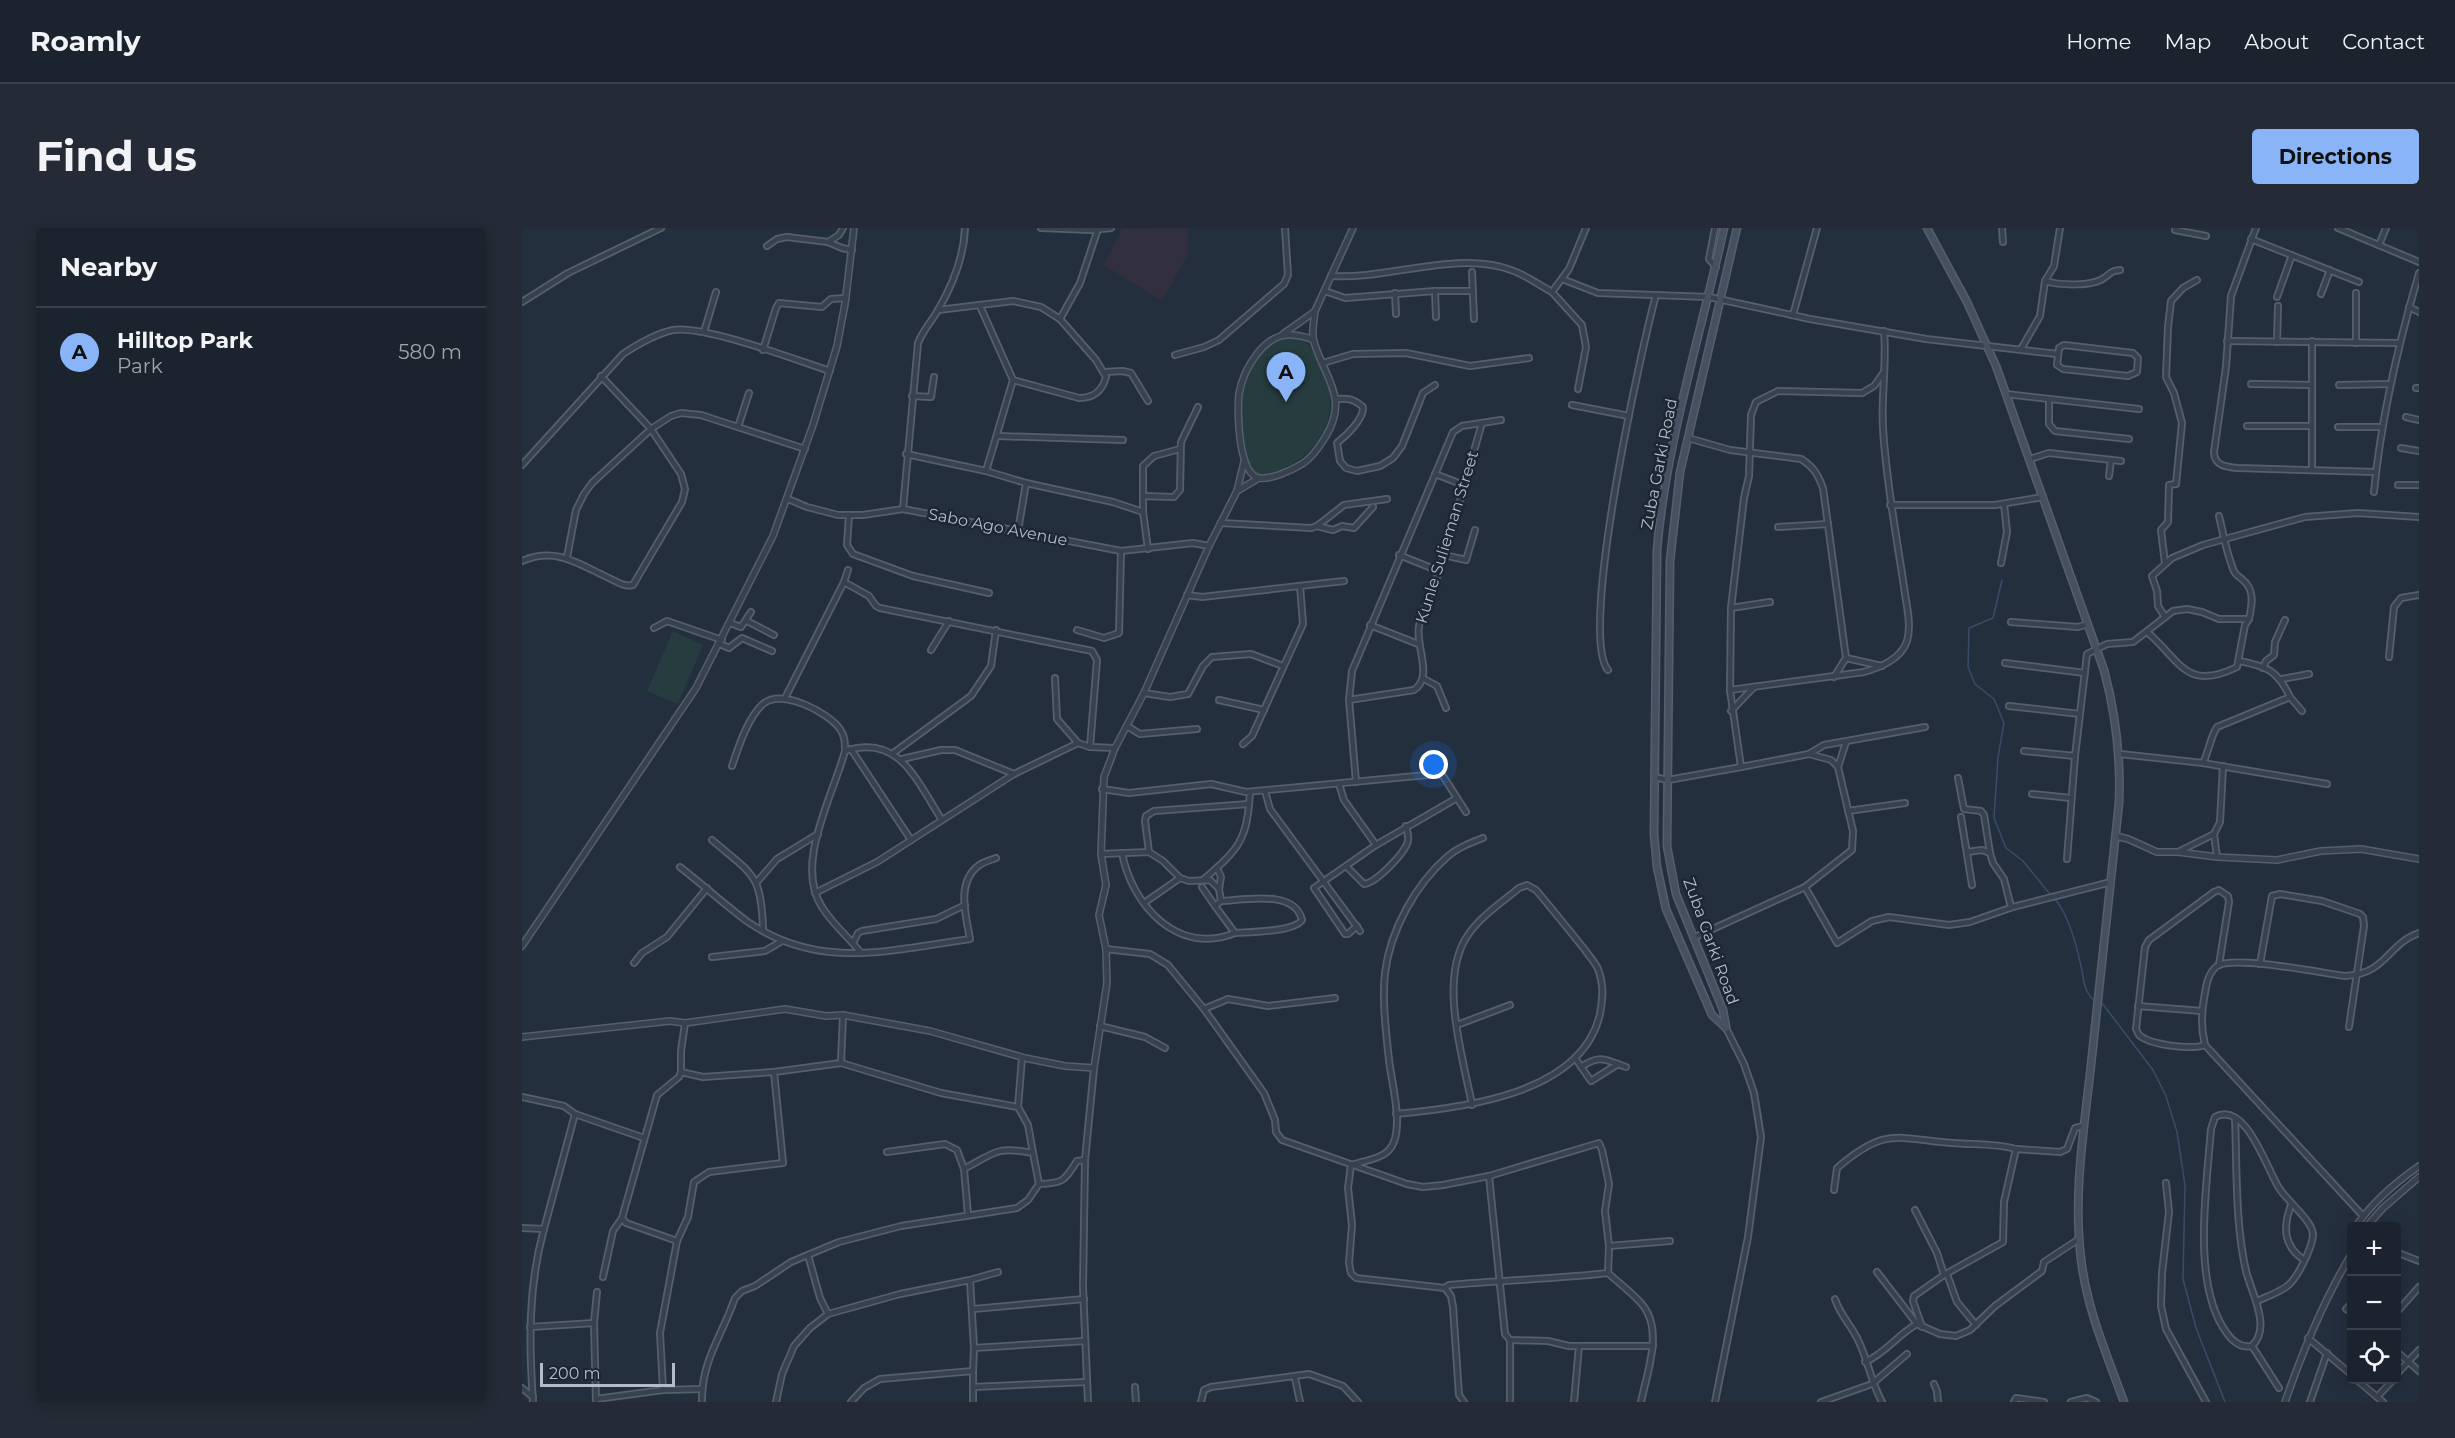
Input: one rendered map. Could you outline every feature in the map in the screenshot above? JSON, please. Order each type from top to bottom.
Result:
[{"type":"main road","name":"Zuba Garki Road","points":[[1724,228],[1685,398],[1660,523],[1654,777],[1657,867],[1666,909],[1712,1015],[1726,1028]]},
{"type":"main road","name":"Zuba Garki Road","points":[[1726,1028],[1723,1010],[1676,894],[1667,846],[1670,561],[1675,506],[1688,438],[1737,228]]},
{"type":"main road","points":[[1927,228],[1967,302],[2006,394],[2097,648],[2115,713],[2120,754],[2116,836],[2078,1198],[2083,1275],[2095,1326],[2124,1402]]},
{"type":"street","points":[[522,302],[568,273],[661,228]]},
{"type":"street","points":[[828,242],[839,235],[843,228]]},
{"type":"street","points":[[522,946],[696,688],[773,536],[788,499],[830,371],[846,298],[854,228]]},
{"type":"street","points":[[903,509],[906,454],[918,343],[938,310],[961,257],[965,228]]},
{"type":"street","points":[[1041,228],[1110,228]]},
{"type":"street","points":[[1175,355],[1219,340],[1284,284],[1288,275],[1285,228]]},
{"type":"street","points":[[1237,491],[1259,478],[1295,468],[1313,454],[1332,426],[1336,412],[1335,390],[1314,341],[1316,311],[1353,228]]},
{"type":"street","points":[[1552,292],[1569,269],[1586,228]]},
{"type":"street","points":[[1715,228],[1709,261],[1716,267]]},
{"type":"street","points":[[1793,315],[1817,228]]},
{"type":"street","points":[[2002,228],[2003,242]]},
{"type":"street","points":[[2021,349],[2040,316],[2045,281],[2054,266],[2060,228]]},
{"type":"street","points":[[2256,228],[2231,296],[2226,368],[2214,452],[2216,460],[2220,465],[2238,468],[2376,472]]},
{"type":"street","points":[[2338,228],[2419,262]]},
{"type":"street","points":[[2379,245],[2386,228]]},
{"type":"street","points":[[1060,319],[1080,283],[1098,229]]},
{"type":"street","points":[[2174,229],[2206,236]]},
{"type":"street","points":[[767,246],[781,237],[828,242],[852,250]]},
{"type":"street","points":[[2251,239],[2359,282]]},
{"type":"street","points":[[2277,297],[2292,255]]},
{"type":"street","points":[[1331,276],[1456,264],[1484,264],[1510,270],[1552,292],[1582,325],[1586,347],[1578,389]]},
{"type":"street","points":[[2045,281],[2071,286],[2102,279],[2109,271],[2121,270]]},
{"type":"street","points":[[2321,294],[2330,270]]},
{"type":"street","points":[[1472,272],[1474,319]]},
{"type":"street","points":[[2374,492],[2390,384],[2419,273]]},
{"type":"street","points":[[1562,279],[1598,293],[1709,297],[1926,339],[2057,354]]},
{"type":"street","points":[[2165,563],[2161,530],[2168,522],[2169,484],[2176,484],[2182,423],[2174,393],[2166,378],[2168,327],[2171,301],[2183,288],[2197,280]]},
{"type":"street","points":[[1325,291],[1345,298],[1395,293],[1472,291]]},
{"type":"street","points":[[1435,291],[1436,317]]},
{"type":"street","points":[[704,332],[716,292]]},
{"type":"street","points":[[1395,293],[1396,315]]},
{"type":"street","points":[[2356,293],[2356,343]]},
{"type":"street","points":[[1608,670],[1603,662],[1601,593],[1615,487],[1656,296]]},
{"type":"street","points":[[763,350],[776,308],[780,303],[822,307],[831,299],[846,298]]},
{"type":"street","points":[[938,310],[1004,301],[1024,302],[1041,307],[1060,319],[1105,372],[1104,386],[1088,398],[1078,398],[1013,380]]},
{"type":"street","points":[[980,306],[1013,380],[986,471]]},
{"type":"street","points":[[2277,342],[2278,306]]},
{"type":"street","points":[[2409,307],[2419,312]]},
{"type":"street","points":[[1088,1402],[1084,1341],[1085,1160],[1094,1068],[1107,983],[1106,949],[1099,915],[1106,885],[1101,854],[1104,777],[1115,748],[1144,693],[1209,546],[1237,491],[1244,462],[1239,415],[1242,382],[1254,359],[1267,343],[1301,323],[1316,311]]},
{"type":"street","points":[[522,465],[623,354],[656,336],[674,330],[704,332],[830,371]]},
{"type":"street","points":[[1730,690],[1864,672],[1883,666],[1901,651],[1909,634],[1890,505],[1882,425],[1884,332]]},
{"type":"street","points":[[1280,336],[1310,338],[1314,341]]},
{"type":"street","points":[[2227,341],[2399,343]]},
{"type":"street","points":[[2312,342],[2312,470]]},
{"type":"street","points":[[2064,345],[2133,353],[2138,357],[2137,372],[2128,376],[2063,369],[2057,365],[2057,354],[2059,348],[2064,345]]},
{"type":"street","points":[[1323,363],[1353,354],[1419,354],[1470,366],[1529,358]]},
{"type":"street","points":[[1105,372],[1131,373],[1148,401]]},
{"type":"street","points":[[1741,767],[1731,711],[1731,608],[1744,498],[1749,476],[1748,452],[1753,407],[1762,398],[1778,391],[1862,393],[1874,386],[1884,372]]},
{"type":"street","points":[[522,561],[541,556],[567,557],[618,583],[633,585],[682,502],[685,489],[681,474],[651,429],[601,376]]},
{"type":"street","points":[[912,396],[931,398],[934,377]]},
{"type":"street","points":[[2251,384],[2312,385]]},
{"type":"street","points":[[2339,385],[2390,384]]},
{"type":"street","points":[[1336,399],[1348,398],[1356,401],[1363,407],[1364,412],[1351,432],[1337,444],[1340,461],[1346,468],[1356,471],[1370,470],[1393,458],[1402,446],[1423,393],[1436,385]]},
{"type":"street","points":[[738,427],[749,393]]},
{"type":"street","points":[[2006,394],[2139,409]]},
{"type":"street","points":[[2049,399],[2049,424],[2055,431],[2129,440]]},
{"type":"street","points":[[1572,405],[1629,416]]},
{"type":"street","points":[[1143,496],[1178,494],[1180,490],[1180,449],[1186,429],[1198,407]]},
{"type":"street","points":[[567,557],[576,510],[584,494],[592,483],[662,421],[681,413],[701,415],[805,448]]},
{"type":"street","points":[[2406,417],[2419,420]]},
{"type":"street","points":[[1356,782],[1349,700],[1352,671],[1370,625],[1453,432],[1462,426],[1501,420]]},
{"type":"street","name":"Kunle Sulieman Street","points":[[1424,680],[1418,644],[1418,627],[1439,571],[1482,423]]},
{"type":"street","points":[[2247,426],[2311,426]]},
{"type":"street","points":[[2337,427],[2382,428]]},
{"type":"street","points":[[997,436],[1058,436],[1123,440]]},
{"type":"street","points":[[1688,438],[1730,450],[1801,459],[1817,472],[1823,488],[1846,658],[1834,677]]},
{"type":"street","points":[[2401,448],[2419,451]]},
{"type":"street","points":[[1148,549],[1141,471],[1146,461],[1163,452],[1180,449]]},
{"type":"street","points":[[2030,459],[2049,453],[2121,461]]},
{"type":"street","points":[[906,454],[1113,502],[1143,512]]},
{"type":"street","points":[[2109,476],[2111,460]]},
{"type":"street","points":[[1244,462],[1249,472],[1259,478]]},
{"type":"street","points":[[1435,474],[1464,486]]},
{"type":"street","points":[[1018,531],[1026,483]]},
{"type":"street","points":[[2398,485],[2419,485]]},
{"type":"street","points":[[1890,505],[2004,504],[2043,497]]},
{"type":"street","name":"Sabo Ago Avenue","points":[[788,499],[807,507],[849,515],[903,509],[1121,551],[1193,543],[1209,546]]},
{"type":"street","points":[[1221,523],[1311,528],[1344,505],[1387,499]]},
{"type":"street","points":[[2001,563],[2007,532],[2004,504]]},
{"type":"street","points":[[1317,526],[1333,530],[1342,526],[1354,528],[1373,507]]},
{"type":"street","points":[[2165,617],[2158,606],[2157,591],[2152,576],[2165,563],[2203,545],[2305,517],[2358,513],[2419,516]]},
{"type":"street","points":[[849,515],[847,545],[853,554],[913,576],[989,593]]},
{"type":"street","points":[[2147,632],[2183,670],[2198,676],[2211,678],[2237,667],[2252,603],[2251,591],[2245,581],[2236,575],[2219,516]]},
{"type":"street","points":[[1778,527],[1828,524]]},
{"type":"street","points":[[1444,555],[1466,560],[1475,530]]},
{"type":"street","points":[[1077,630],[1104,638],[1119,633],[1121,551]]},
{"type":"street","points":[[1399,555],[1439,571]]},
{"type":"street","points":[[785,698],[848,570]]},
{"type":"street","points":[[1187,596],[1202,597],[1344,581]]},
{"type":"street","points":[[844,582],[869,596],[880,608],[1086,649],[1096,654],[1090,747]]},
{"type":"street","points":[[1243,744],[1252,736],[1303,624],[1300,586]]},
{"type":"street","points":[[2389,657],[2394,607],[2401,598],[2419,595]]},
{"type":"street","points":[[1731,608],[1770,602]]},
{"type":"street","points":[[2067,859],[2087,654],[2114,643],[2133,642],[2173,611],[2187,609],[2219,619],[2249,619]]},
{"type":"street","points":[[730,623],[741,627],[751,612]]},
{"type":"street","points":[[2263,668],[2266,661],[2274,656],[2275,642],[2285,620]]},
{"type":"street","points":[[654,628],[667,621],[721,642],[729,648],[742,638],[772,651]]},
{"type":"street","points":[[747,621],[774,635]]},
{"type":"street","points":[[931,650],[949,621]]},
{"type":"street","points":[[2011,622],[2078,627],[2088,624]]},
{"type":"street","points":[[1370,625],[1418,644]]},
{"type":"street","points":[[892,754],[971,696],[991,666],[996,630]]},
{"type":"street","points":[[1144,693],[1170,697],[1188,694],[1203,666],[1212,657],[1251,654],[1283,666]]},
{"type":"street","points":[[1846,658],[1883,666]]},
{"type":"street","points":[[2239,661],[2263,668],[2282,679],[2290,697],[2302,711]]},
{"type":"street","points":[[2005,663],[2085,673]]},
{"type":"street","points":[[2282,679],[2309,674]]},
{"type":"street","points":[[1055,678],[1057,719],[1078,743],[1090,747],[1115,748]]},
{"type":"street","points":[[1349,700],[1414,690],[1421,686],[1424,680],[1437,686],[1446,708]]},
{"type":"street","points":[[1731,711],[1754,687]]},
{"type":"street","points":[[2203,763],[2209,750],[2211,735],[2217,727],[2290,697]]},
{"type":"street","points":[[732,766],[739,745],[756,712],[770,700],[785,698],[814,710],[834,721],[841,730],[845,740],[845,751],[812,860],[815,893],[832,921],[861,953]]},
{"type":"street","points":[[1219,700],[1264,710]]},
{"type":"street","points":[[2009,706],[2080,714]]},
{"type":"street","points":[[1127,726],[1140,734],[1197,729]]},
{"type":"street","points":[[1654,777],[1668,780],[1741,767],[1809,754],[1824,745],[1925,727]]},
{"type":"street","points":[[1695,937],[1805,887],[1852,850],[1853,831],[1838,767],[1846,742]]},
{"type":"street","points":[[815,893],[877,862],[1014,774],[1078,743]]},
{"type":"street","points":[[845,751],[870,746],[902,759],[942,820]]},
{"type":"street","points":[[851,749],[911,840]]},
{"type":"street","points":[[902,759],[941,750],[955,750],[1014,774]]},
{"type":"street","points":[[2024,751],[2076,756]]},
{"type":"street","points":[[1809,754],[1831,760],[1838,767]]},
{"type":"street","points":[[2120,754],[2203,763],[2327,784]]},
{"type":"street","points":[[2217,857],[2214,834],[2220,822],[2223,766]]},
{"type":"street","points":[[1102,789],[1129,794],[1211,784],[1250,792],[1441,774],[1466,812]]},
{"type":"street","points":[[1958,778],[1964,809],[1981,811],[1984,814],[1990,853],[1993,863],[2004,879],[2011,908]]},
{"type":"street","points":[[1340,784],[1344,800],[1376,845]]},
{"type":"street","points":[[1265,791],[1270,809],[1323,883],[1358,928],[1345,934],[1314,888],[1323,883],[1376,845],[1406,826],[1457,798]]},
{"type":"street","points":[[1204,879],[1217,868],[1244,836],[1250,792]]},
{"type":"street","points":[[2032,794],[2072,798]]},
{"type":"street","points":[[1848,811],[1905,803]]},
{"type":"street","points":[[1149,852],[1145,821],[1146,816],[1154,811],[1249,804]]},
{"type":"street","points":[[1961,817],[1972,885]]},
{"type":"street","points":[[1346,866],[1364,884],[1376,880],[1406,845],[1408,835],[1406,826]]},
{"type":"street","points":[[757,882],[777,859],[818,834]]},
{"type":"street","points":[[2178,852],[2214,834]]},
{"type":"street","points":[[2116,836],[2157,852],[2217,857],[2277,860],[2321,851],[2361,849],[2419,859]]},
{"type":"street","points":[[1351,1165],[1376,1157],[1390,1149],[1395,1138],[1396,1114],[1389,1060],[1385,972],[1399,923],[1418,889],[1447,856],[1483,838]]},
{"type":"street","points":[[712,840],[746,868],[757,882],[762,900],[763,931]]},
{"type":"street","points":[[1967,852],[1982,850],[1990,853]]},
{"type":"street","points":[[1122,852],[1127,874],[1144,903],[1169,929],[1186,938],[1196,939],[1286,928],[1301,923],[1302,917],[1292,905],[1285,901],[1259,899],[1221,901],[1215,906]]},
{"type":"street","points":[[1101,854],[1149,852],[1163,861],[1180,878],[1189,881],[1210,880],[1220,889]]},
{"type":"street","points":[[680,867],[747,921],[763,931],[782,940],[830,954],[861,953],[970,939],[965,905],[965,888],[968,878],[979,865],[996,858]]},
{"type":"street","points":[[1217,868],[1221,877],[1221,901]]},
{"type":"street","points":[[1144,903],[1180,878]]},
{"type":"street","points":[[1805,887],[1837,943],[1872,921],[1889,917],[1949,926],[2110,882]]},
{"type":"street","points":[[1396,1114],[1449,1110],[1472,1105],[1519,1091],[1560,1070],[1575,1058],[1597,1026],[1604,994],[1597,967],[1536,890],[1527,885],[1520,888],[1478,923],[1466,937],[1457,956],[1453,977],[1457,1025],[1472,1105]]},
{"type":"street","points":[[1202,886],[1235,933]]},
{"type":"street","points":[[634,963],[642,953],[667,937],[707,888]]},
{"type":"street","points":[[2205,1045],[2194,1048],[2144,1040],[2139,1035],[2136,1029],[2145,947],[2149,940],[2219,890],[2228,896],[2229,902],[2219,965]]},
{"type":"street","points":[[2260,963],[2272,896],[2280,894],[2322,901],[2360,914],[2363,917],[2364,926],[2349,1027]]},
{"type":"street","points":[[853,943],[858,933],[862,931],[936,919],[965,905]]},
{"type":"street","points":[[2368,1222],[2205,1045],[2201,1028],[2206,983],[2211,972],[2219,965],[2229,962],[2260,963],[2345,976],[2358,975],[2372,970],[2404,941],[2419,933]]},
{"type":"street","points":[[712,957],[765,951],[782,940]]},
{"type":"street","points":[[1106,949],[1150,954],[1168,965],[1204,1009],[1264,1093],[1275,1120],[1276,1132],[1282,1140],[1407,1184],[1423,1187],[1489,1176],[1599,1143],[1609,1184],[1605,1211],[1609,1246],[1608,1273]]},
{"type":"street","points":[[1204,1009],[1228,999],[1268,1006],[1335,998]]},
{"type":"street","points":[[1457,1025],[1510,1005]]},
{"type":"street","points":[[2138,1006],[2202,1011]]},
{"type":"street","points":[[522,1037],[670,1021],[685,1023],[785,1009],[826,1016],[843,1015],[930,1031],[1022,1058],[1065,1066],[1094,1068]]},
{"type":"street","points":[[841,1063],[843,1015]]},
{"type":"street","points":[[603,1277],[613,1231],[622,1218],[657,1095],[679,1077],[681,1072],[685,1023]]},
{"type":"street","points":[[1100,1026],[1145,1037],[1166,1048]]},
{"type":"street","points":[[1715,1402],[1748,1237],[1761,1137],[1754,1093],[1744,1064],[1726,1028]]},
{"type":"street","points":[[702,1402],[702,1389],[708,1360],[737,1295],[825,1247],[883,1230],[1017,1208],[1028,1200],[1039,1184],[1028,1125],[1018,1107],[1022,1058]]},
{"type":"street","points":[[1575,1058],[1592,1081],[1618,1064]]},
{"type":"street","points":[[1581,1067],[1597,1058],[1626,1067]]},
{"type":"street","points":[[681,1072],[703,1077],[774,1072],[841,1063],[941,1093],[1018,1107]]},
{"type":"street","points":[[663,1390],[660,1333],[677,1241],[688,1217],[694,1182],[709,1172],[783,1162],[774,1072]]},
{"type":"street","points":[[522,1097],[564,1106],[575,1114],[644,1138]]},
{"type":"street","points":[[533,1400],[530,1327],[533,1280],[544,1229],[575,1114]]},
{"type":"street","points":[[2235,1118],[2238,1196],[2244,1263],[2257,1301],[2259,1328],[2257,1341],[2252,1346],[2246,1347],[2232,1340],[2222,1326],[2211,1295],[2205,1261],[2205,1218],[2211,1129],[2212,1121],[2220,1114],[2235,1118],[2252,1134],[2270,1173],[2291,1205],[2311,1227],[2313,1238],[2293,1281],[2287,1287],[2257,1301]]},
{"type":"street","points":[[1833,1190],[1837,1168],[1881,1138],[1918,1138],[2060,1152],[2067,1149],[2074,1128],[2084,1126]]},
{"type":"street","points":[[887,1152],[945,1144],[957,1150],[964,1169],[968,1215]]},
{"type":"street","points":[[964,1169],[1006,1148],[1034,1153]]},
{"type":"street","points":[[1919,1325],[1913,1301],[1914,1296],[2003,1242],[2004,1203],[2016,1149]]},
{"type":"street","points":[[1039,1184],[1058,1184],[1066,1178],[1077,1161],[1085,1160]]},
{"type":"street","points":[[1351,1165],[1348,1188],[1352,1225],[1348,1246],[1351,1273],[1356,1278],[1445,1288],[1449,1285],[1499,1280],[1521,1282],[1608,1273],[1642,1304],[1653,1331],[1653,1346],[1641,1402]]},
{"type":"street","points":[[2359,1222],[2419,1166]]},
{"type":"street","points":[[1489,1176],[1499,1280],[1506,1334],[1510,1340],[1510,1402]]},
{"type":"street","points":[[2371,1222],[2419,1177]]},
{"type":"street","points":[[2166,1183],[2169,1212],[2162,1273],[2161,1306],[2166,1329],[2206,1402]]},
{"type":"street","points":[[2291,1205],[2286,1219],[2286,1238],[2295,1254],[2304,1260]]},
{"type":"street","points":[[1915,1210],[1937,1253],[1957,1302],[1976,1325]]},
{"type":"street","points":[[622,1218],[626,1223],[677,1241]]},
{"type":"street","points":[[522,1228],[544,1229]]},
{"type":"street","points":[[1877,1272],[1919,1325],[1950,1336],[1965,1333],[1976,1325],[1995,1306],[2042,1271],[2044,1262],[2079,1239]]},
{"type":"street","points":[[1609,1246],[1670,1241]]},
{"type":"street","points":[[2401,1254],[2419,1261]]},
{"type":"street","points":[[808,1255],[820,1298],[828,1314]]},
{"type":"street","points":[[2285,1402],[2308,1338],[2326,1297],[2347,1261]]},
{"type":"street","points":[[776,1402],[782,1374],[794,1346],[828,1314],[900,1294],[998,1272]]},
{"type":"street","points":[[970,1280],[974,1348],[973,1402]]},
{"type":"street","points":[[2401,1307],[2419,1287]]},
{"type":"street","points":[[1445,1288],[1451,1296],[1454,1307],[1459,1395],[1464,1402]]},
{"type":"street","points":[[597,1292],[594,1323],[596,1400],[663,1390],[702,1389]]},
{"type":"street","points":[[973,1309],[1084,1299]]},
{"type":"street","points":[[1835,1299],[1842,1317],[1858,1340],[1872,1384],[1882,1402]]},
{"type":"street","points":[[530,1327],[594,1323]]},
{"type":"street","points":[[1865,1362],[1881,1355],[1900,1334],[1919,1325]]},
{"type":"street","points":[[2308,1338],[2347,1371]]},
{"type":"street","points":[[1510,1340],[1548,1341],[1579,1346],[1653,1346]]},
{"type":"street","points":[[974,1348],[1084,1341]]},
{"type":"street","points":[[1574,1402],[1579,1346]]},
{"type":"street","points":[[2252,1346],[2279,1388]]},
{"type":"street","points":[[2401,1370],[2419,1350]]},
{"type":"street","points":[[2310,1402],[2327,1353]]},
{"type":"street","points":[[1821,1402],[1872,1384],[1907,1354]]},
{"type":"street","points":[[2401,1354],[2419,1371]]},
{"type":"street","points":[[851,1402],[864,1388],[880,1379],[973,1371]]},
{"type":"street","points":[[1201,1402],[1204,1390],[1211,1387],[1295,1378],[1309,1374],[1343,1386],[1358,1402]]},
{"type":"street","points":[[1295,1378],[1300,1402]]},
{"type":"street","points":[[973,1387],[1087,1382]]},
{"type":"street","points":[[1934,1384],[1938,1391],[1938,1402]]},
{"type":"street","points":[[2362,1384],[2383,1402]]},
{"type":"street","points":[[2377,1397],[2389,1384]]},
{"type":"street","points":[[1135,1387],[1136,1402]]},
{"type":"street","points":[[522,1388],[533,1400]]},
{"type":"street","points":[[2014,1402],[2016,1398],[2044,1402]]},
{"type":"street","points":[[2071,1402],[2087,1398],[2096,1402]]},
{"type":"shaded area","points":[[1188,228],[1187,256],[1162,301],[1104,265],[1122,229]]},
{"type":"green space","points":[[1287,337],[1306,339],[1327,380],[1330,393],[1329,417],[1319,438],[1304,456],[1277,471],[1256,474],[1247,466],[1245,458],[1240,414],[1242,389],[1252,364],[1264,350]]},
{"type":"green space","points":[[673,631],[703,645],[678,704],[647,691]]},
{"type":"waterway","points":[[2002,580],[1993,618],[1969,628],[1968,667],[1975,684],[1994,699],[2004,723],[1998,757],[1994,818],[2006,848],[2023,861],[2049,893]]},
{"type":"waterway","points":[[2055,899],[2068,922],[2086,988],[2094,1000]]},
{"type":"waterway","points":[[2102,1003],[2153,1070],[2166,1096],[2177,1132],[2185,1185],[2183,1279],[2196,1328],[2225,1402]]},
{"type":"place","name":"Hilltop Park","points":[[1286,402]]}]
